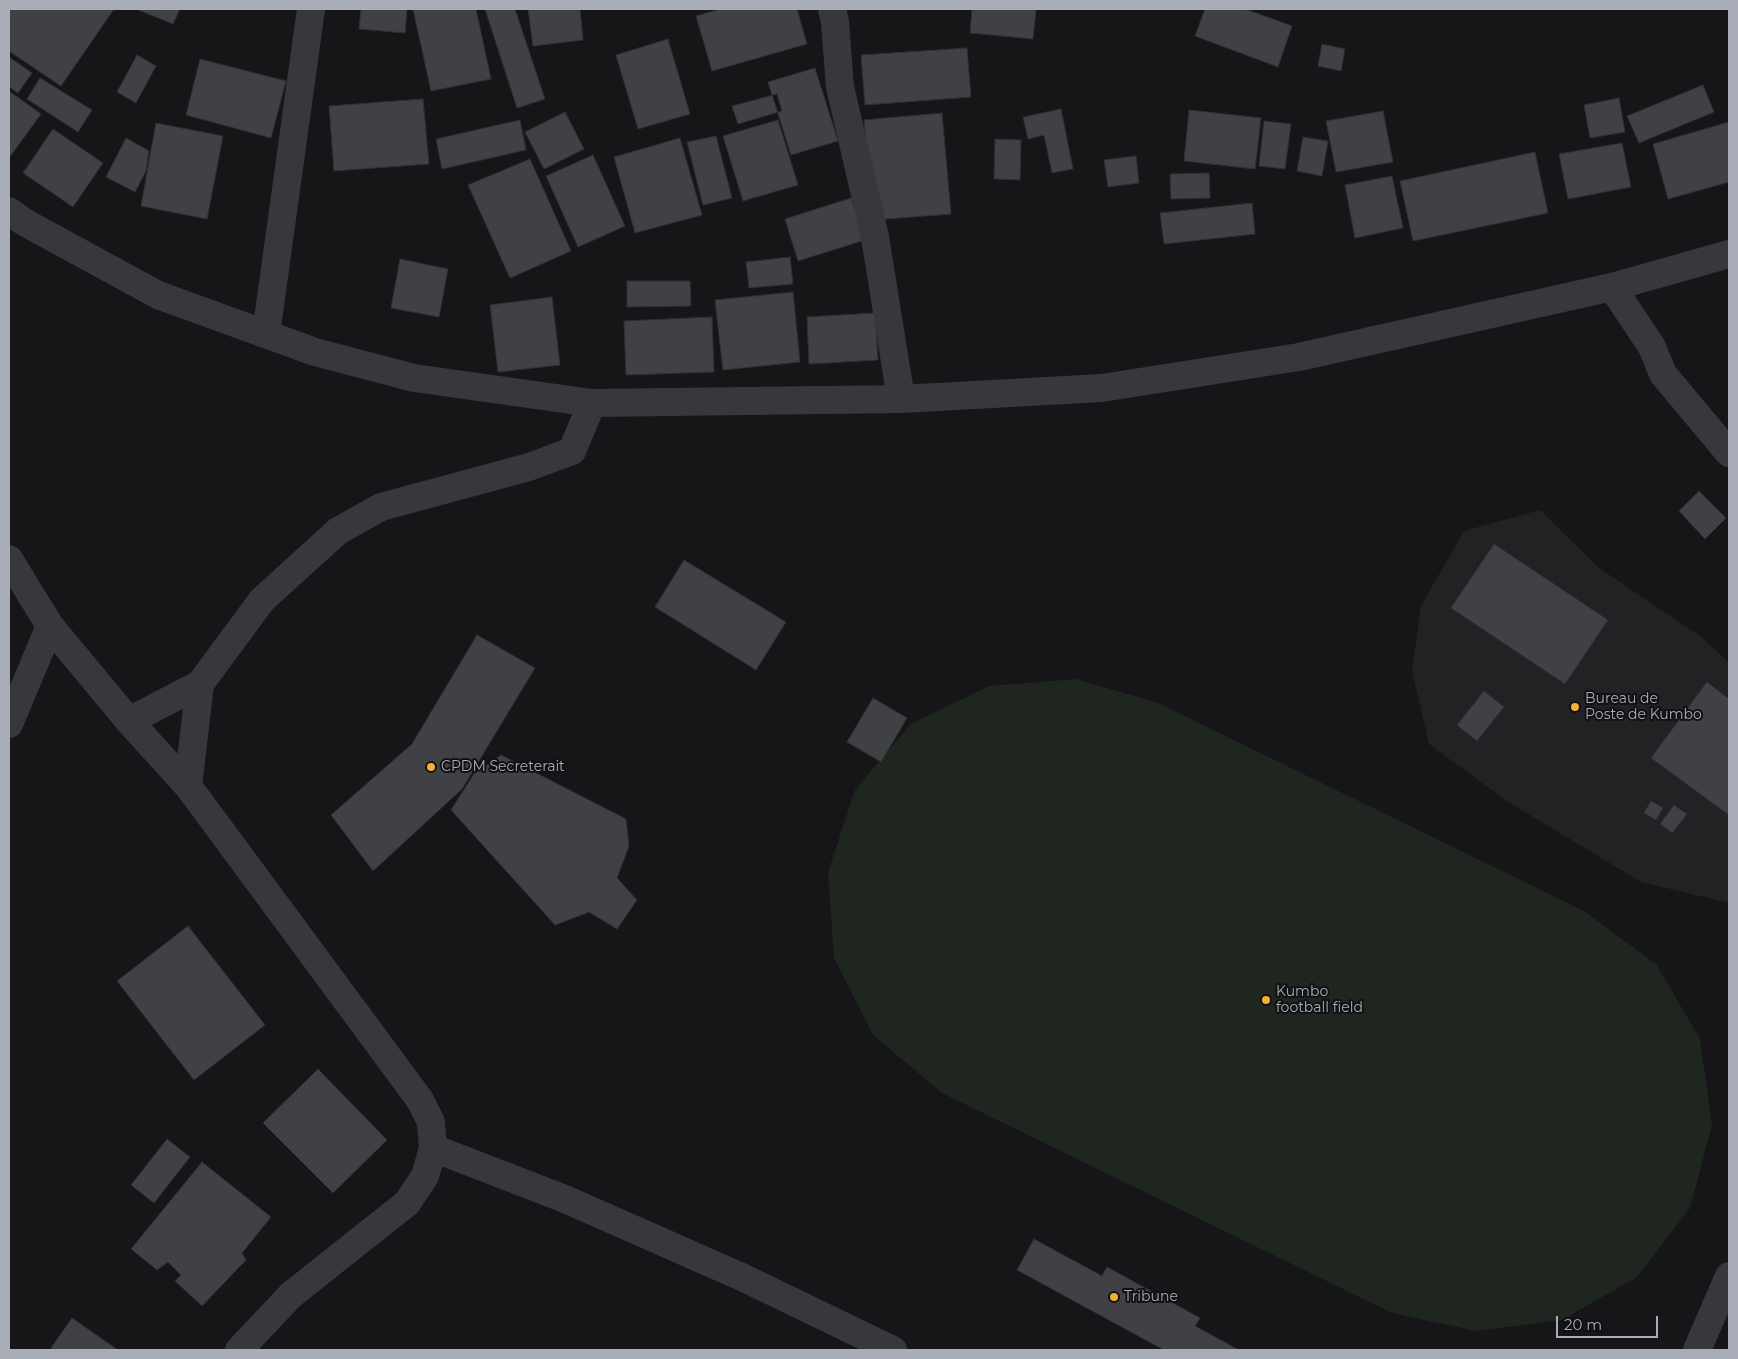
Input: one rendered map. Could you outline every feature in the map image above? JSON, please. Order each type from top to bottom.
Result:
[{"type":"street","points":[[266,334],[312,9]]},
{"type":"street","points":[[832,9],[835,22],[840,87],[875,237],[901,399]]},
{"type":"street","points":[[9,211],[24,222],[158,294],[314,352],[414,378],[592,403],[901,399],[1102,388],[1289,359],[1612,287],[1729,254]]},
{"type":"street","points":[[1612,287],[1652,348],[1663,374],[1729,452]]},
{"type":"street","points":[[128,721],[200,684],[262,600],[338,531],[381,507],[529,467],[572,451],[592,403]]},
{"type":"street","points":[[9,559],[50,626],[128,721],[188,786],[420,1100],[431,1122],[433,1148],[425,1176],[407,1203],[290,1295],[239,1350]]},
{"type":"street","points":[[9,724],[50,626]]},
{"type":"street","points":[[188,786],[200,684]]},
{"type":"street","points":[[433,1148],[582,1206],[744,1278],[893,1350]]},
{"type":"street","points":[[1697,1350],[1729,1276]]},
{"type":"shaded area","name":"Bureau de Poste de Kumbo","points":[[1540,510],[1598,567],[1701,637],[1729,662],[1729,903],[1641,882],[1505,800],[1429,744],[1412,671],[1421,606],[1464,531]]},
{"type":"shaded area","name":"Kumbo football field","points":[[1076,679],[1158,703],[1584,911],[1656,964],[1700,1039],[1712,1125],[1690,1208],[1637,1277],[1562,1320],[1476,1331],[1392,1313],[942,1093],[873,1035],[834,958],[828,872],[855,790],[911,724],[989,686]]},
{"type":"building","points":[[9,9],[114,9],[61,86],[9,51]]},
{"type":"building","points":[[136,9],[180,9],[173,24]]},
{"type":"building","points":[[361,9],[407,9],[405,33],[359,29]]},
{"type":"building","points":[[413,9],[476,9],[491,79],[431,91]]},
{"type":"building","points":[[485,9],[515,9],[545,99],[517,108]]},
{"type":"building","points":[[528,9],[580,9],[583,40],[533,46]]},
{"type":"building","points":[[721,9],[797,9],[807,44],[712,71],[696,16]]},
{"type":"building","points":[[972,9],[1036,9],[1033,39],[970,33]]},
{"type":"building","points":[[1205,9],[1245,9],[1292,26],[1278,67],[1195,36]]},
{"type":"building","points":[[668,39],[690,114],[638,129],[616,55]]},
{"type":"building","points":[[1322,44],[1345,49],[1341,71],[1318,66]]},
{"type":"building","points":[[967,48],[971,97],[865,105],[861,55]]},
{"type":"building","points":[[137,55],[156,66],[136,103],[117,92]]},
{"type":"building","points":[[9,57],[32,73],[18,93],[9,87]]},
{"type":"building","points":[[200,59],[286,81],[271,138],[186,115]]},
{"type":"building","points":[[815,68],[838,141],[791,155],[768,82]]},
{"type":"building","points":[[40,78],[92,110],[78,132],[27,99]]},
{"type":"building","points":[[1703,85],[1714,112],[1639,143],[1627,116]]},
{"type":"building","points":[[9,91],[41,114],[9,158]]},
{"type":"building","points":[[777,94],[782,111],[738,124],[732,106]]},
{"type":"building","points":[[1619,98],[1625,132],[1590,138],[1584,105]]},
{"type":"building","points":[[423,99],[429,164],[334,171],[329,106]]},
{"type":"building","points":[[1061,109],[1073,169],[1052,173],[1044,135],[1028,139],[1023,117]]},
{"type":"building","points":[[1189,110],[1261,118],[1255,169],[1184,161]]},
{"type":"building","points":[[1383,111],[1393,162],[1336,172],[1326,121]]},
{"type":"building","points":[[565,112],[584,149],[544,169],[525,132]]},
{"type":"building","points":[[942,113],[951,214],[873,220],[864,120]]},
{"type":"building","points":[[520,120],[526,150],[442,169],[436,139]]},
{"type":"building","points":[[778,120],[798,185],[743,201],[723,136]]},
{"type":"building","points":[[1264,121],[1291,124],[1285,169],[1259,166]]},
{"type":"building","points":[[1729,122],[1729,182],[1668,199],[1653,144]]},
{"type":"building","points":[[156,123],[223,136],[207,219],[141,206]]},
{"type":"building","points":[[53,129],[103,163],[73,207],[23,173]]},
{"type":"building","points":[[716,136],[732,198],[703,205],[687,142]]},
{"type":"building","points":[[1303,137],[1328,141],[1322,176],[1297,171]]},
{"type":"building","points":[[126,138],[149,151],[146,171],[135,192],[106,177]]},
{"type":"building","points":[[680,138],[702,215],[635,233],[614,157]]},
{"type":"building","points":[[995,139],[1021,140],[1020,180],[994,179]]},
{"type":"building","points":[[1622,143],[1631,187],[1568,199],[1559,154]]},
{"type":"building","points":[[1535,152],[1548,213],[1413,241],[1400,181]]},
{"type":"building","points":[[593,155],[625,226],[578,247],[546,176]]},
{"type":"building","points":[[1136,156],[1139,183],[1108,187],[1104,160]]},
{"type":"building","points":[[530,159],[571,251],[510,278],[468,185]]},
{"type":"building","points":[[1209,173],[1210,198],[1171,199],[1170,174]]},
{"type":"building","points":[[1392,176],[1403,228],[1355,238],[1345,185]]},
{"type":"building","points":[[851,198],[865,240],[798,261],[785,219]]},
{"type":"building","points":[[1252,203],[1255,234],[1164,244],[1160,213]]},
{"type":"building","points":[[790,257],[793,284],[749,288],[746,262]]},
{"type":"building","points":[[400,259],[448,269],[439,317],[391,308]]},
{"type":"building","points":[[627,281],[690,281],[691,306],[627,307]]},
{"type":"building","points":[[793,292],[800,362],[723,370],[715,300]]},
{"type":"building","points":[[552,297],[560,365],[498,372],[490,305]]},
{"type":"building","points":[[875,313],[878,360],[809,364],[807,317]]},
{"type":"building","points":[[712,317],[714,372],[626,375],[624,321]]},
{"type":"building","points":[[1699,491],[1726,518],[1705,539],[1679,511]]},
{"type":"building","points":[[1494,544],[1608,620],[1565,684],[1451,608]]},
{"type":"building","points":[[684,560],[786,622],[756,670],[655,607]]},
{"type":"building","name":"CPDM Secreterait","points":[[477,635],[535,668],[462,789],[373,871],[331,815],[412,744]]},
{"type":"building","points":[[1707,682],[1729,699],[1729,815],[1651,758]]},
{"type":"building","points":[[1484,691],[1504,707],[1477,741],[1457,725]]},
{"type":"building","points":[[873,698],[907,718],[881,762],[847,742]]},
{"type":"building","points":[[501,755],[626,819],[629,846],[617,878],[637,900],[617,929],[589,912],[555,925],[451,810],[474,774]]},
{"type":"building","points":[[1651,801],[1663,808],[1656,820],[1644,813]]},
{"type":"building","points":[[1674,805],[1687,814],[1672,833],[1660,824]]},
{"type":"building","points":[[188,926],[265,1025],[194,1080],[117,981]]},
{"type":"building","points":[[318,1069],[387,1140],[333,1193],[263,1123]]},
{"type":"building","points":[[167,1139],[190,1157],[154,1203],[131,1185]]},
{"type":"building","points":[[202,1162],[271,1217],[242,1253],[246,1260],[202,1306],[175,1281],[181,1275],[168,1262],[157,1270],[131,1249]]},
{"type":"building","name":"Tribune","points":[[1034,1239],[1102,1276],[1107,1267],[1200,1318],[1195,1326],[1239,1350],[1164,1350],[1017,1270]]},
{"type":"building","points":[[72,1318],[118,1350],[52,1350],[51,1348]]},
{"type":"place","name":"Bureau de Poste de Kumbo","points":[[1575,707]]},
{"type":"place","name":"CPDM Secreterait","points":[[431,767]]},
{"type":"place","name":"Kumbo football field","points":[[1266,1000]]},
{"type":"place","name":"Tribune","points":[[1114,1297]]}]
